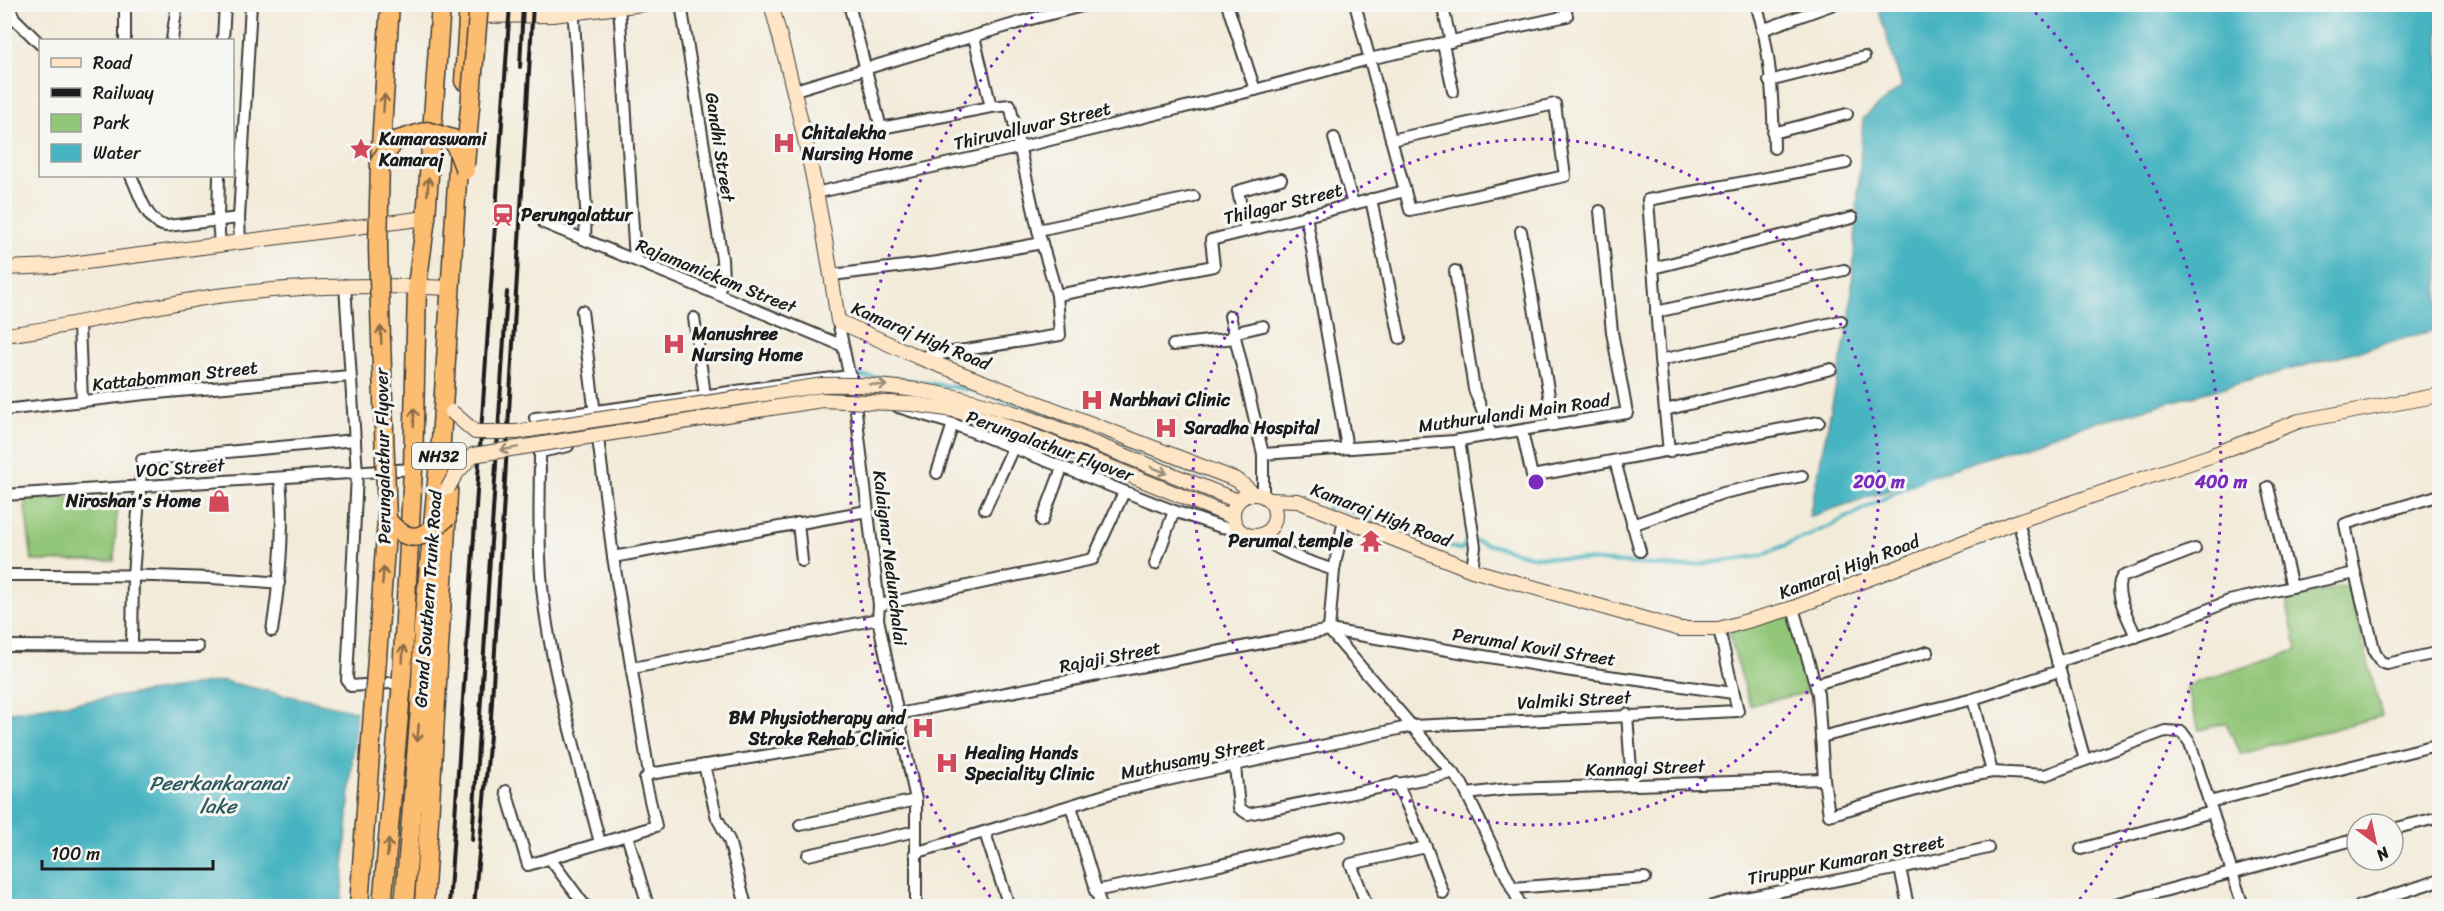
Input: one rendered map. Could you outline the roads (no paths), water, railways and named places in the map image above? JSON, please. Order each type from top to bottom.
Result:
[{"type":"highway","name":"Perungalathur Flyover","points":[[359,906],[387,520],[378,248],[380,161],[390,4]]},
{"type":"highway","name":"Grand Southern Trunk Road","points":[[382,906],[402,682],[413,469],[417,286],[426,218],[441,4]]},
{"type":"highway","points":[[424,906],[447,517],[472,8]]},
{"type":"highway","name":"Grand Southern Trunk Road","points":[[404,906],[420,709],[423,628],[441,441],[450,288],[472,8]]},
{"type":"highway","points":[[380,161],[396,141],[427,131],[453,139],[465,170]]},
{"type":"highway","points":[[387,520],[398,533],[415,537],[428,534],[447,517]]},
{"type":"street","points":[[8,4],[14,18],[39,43]]},
{"type":"street","points":[[125,4],[125,39]]},
{"type":"street","points":[[172,39],[177,4]]},
{"type":"street","points":[[224,39],[225,4]]},
{"type":"street","points":[[240,242],[239,218],[251,4]]},
{"type":"street","points":[[472,8],[552,15],[573,8],[644,4]]},
{"type":"street","name":"Gandhi Street","points":[[681,4],[722,259],[723,280],[717,294]]},
{"type":"street","name":"Kamaraj High Road","points":[[771,4],[795,90],[832,275],[838,321],[918,357],[1237,480],[1262,497],[1298,501],[1472,570],[1680,629],[1719,629],[1793,608],[2018,521],[2210,456],[2300,421],[2439,394]]},
{"type":"street","points":[[849,4],[881,128],[1010,105],[1038,230],[1057,295],[1060,335],[918,357]]},
{"type":"street","points":[[795,90],[1090,4]]},
{"type":"street","points":[[1227,4],[1256,90]]},
{"type":"street","points":[[1355,4],[1370,59],[1391,140],[1410,210],[1565,176],[1555,104],[1391,140]]},
{"type":"street","points":[[1442,4],[1453,90]]},
{"type":"street","name":"Thiruvalluvar Street","points":[[815,193],[1020,147],[1256,90],[1370,59],[1567,16],[1564,4]]},
{"type":"street","points":[[1756,4],[1769,81],[1774,148]]},
{"type":"street","points":[[1762,30],[1834,4]]},
{"type":"street","points":[[619,6],[635,260]]},
{"type":"street","points":[[573,8],[586,209],[585,239]]},
{"type":"street","points":[[974,37],[991,107]]},
{"type":"street","points":[[1769,81],[1864,57]]},
{"type":"street","points":[[1773,133],[1847,114]]},
{"type":"street","points":[[1334,138],[1353,204]]},
{"type":"street","points":[[1669,452],[1648,200],[1846,163]]},
{"type":"street","points":[[131,177],[151,218],[158,225],[239,218]]},
{"type":"street","points":[[219,177],[220,245]]},
{"type":"street","points":[[1246,231],[1238,190],[1281,179]]},
{"type":"street","name":"Thilagar Street","points":[[1057,295],[1215,266],[1211,240],[1405,191]]},
{"type":"street","points":[[1038,230],[1194,197]]},
{"type":"street","points":[[1371,199],[1400,338]]},
{"type":"street","name":"Muthurulandi Main Road","points":[[1263,454],[1459,440],[1627,413],[1612,332],[1600,212]]},
{"type":"street","points":[[1306,215],[1347,448]]},
{"type":"street","points":[[4,268],[55,266],[426,218]]},
{"type":"street","points":[[1653,268],[1852,218]]},
{"type":"street","name":"Rajamanickam Street","points":[[544,223],[841,345]]},
{"type":"street","points":[[1521,231],[1554,425]]},
{"type":"street","points":[[832,275],[938,262],[1042,243]]},
{"type":"street","points":[[1656,312],[1844,270]]},
{"type":"street","points":[[1455,271],[1474,388],[1491,434]]},
{"type":"street","points":[[4,335],[79,324],[216,296],[345,285],[450,288]]},
{"type":"street","points":[[345,285],[357,474],[347,680],[351,686],[402,682]]},
{"type":"street","points":[[582,311],[613,557],[649,774]]},
{"type":"street","points":[[1230,316],[1263,454],[1262,497],[1275,513],[1274,520],[1267,531],[1257,536]]},
{"type":"street","points":[[694,318],[705,395]]},
{"type":"street","name":"Kalaignar Nedunchalai","points":[[838,321],[841,345],[851,376],[855,403],[879,605],[878,619],[916,800],[916,906]]},
{"type":"street","points":[[1660,360],[1841,321]]},
{"type":"street","points":[[79,324],[82,401]]},
{"type":"street","points":[[1173,345],[1234,335],[1263,326]]},
{"type":"street","points":[[1665,410],[1831,369]]},
{"type":"street","name":"Kattabomman Street","points":[[4,410],[350,376]]},
{"type":"street","points":[[535,418],[595,413],[772,384],[851,376]]},
{"type":"street","name":"Perungalathur Flyover","points":[[452,412],[475,432],[516,432],[800,388],[869,384],[959,397],[1005,408],[1238,501]]},
{"type":"street","name":"Perungalathur Flyover","points":[[448,488],[473,455],[822,400],[867,400],[954,410],[1041,439],[1236,523]]},
{"type":"street","points":[[600,843],[547,624],[541,575],[540,452],[745,413],[822,403],[899,407],[953,424],[1174,511],[1221,527],[1236,523]]},
{"type":"street","points":[[1522,430],[1532,476],[1819,422]]},
{"type":"street","points":[[937,473],[953,424]]},
{"type":"street","points":[[132,646],[133,574],[141,462],[148,458],[355,440]]},
{"type":"street","points":[[1459,440],[1474,541],[1472,570]]},
{"type":"street","points":[[985,509],[1013,448]]},
{"type":"street","points":[[1615,461],[1640,551]]},
{"type":"street","points":[[1042,521],[1062,468]]},
{"type":"street","name":"VOC Street","points":[[4,495],[413,469]]},
{"type":"street","points":[[1632,525],[1723,493],[1802,476]]},
{"type":"street","points":[[272,631],[279,583],[283,514],[280,478]]},
{"type":"street","points":[[2268,487],[2292,587]]},
{"type":"street","points":[[879,605],[1093,559],[1124,492]]},
{"type":"street","points":[[2439,495],[2345,524],[2375,653],[2381,662],[2387,664],[2439,652]]},
{"type":"street","points":[[1262,497],[1243,497],[1234,509],[1236,523],[1247,535],[1257,536],[1287,554],[1334,570]]},
{"type":"street","points":[[613,557],[867,511]]},
{"type":"street","points":[[1155,564],[1174,511]]},
{"type":"street","points":[[1333,514],[1334,570],[1329,630],[1453,773],[1467,795],[1521,906]]},
{"type":"street","points":[[2018,521],[2085,760]]},
{"type":"street","points":[[798,523],[802,561]]},
{"type":"street","points":[[2136,637],[2119,592],[2118,583],[2122,577],[2195,549]]},
{"type":"street","points":[[1821,737],[1972,699],[2229,601],[2355,573]]},
{"type":"street","points":[[4,574],[133,574],[231,578],[279,583]]},
{"type":"street","points":[[1793,608],[1816,684],[1829,815],[1955,779],[1992,772],[2045,775],[2165,731],[2182,732],[2190,743],[2243,906]]},
{"type":"street","points":[[633,668],[878,619]]},
{"type":"street","points":[[1719,629],[1733,693]]},
{"type":"street","name":"Perumal Kovil Street","points":[[1329,630],[1572,671],[1733,693]]},
{"type":"street","name":"Rajaji Street","points":[[898,714],[1329,630]]},
{"type":"street","points":[[4,646],[198,647]]},
{"type":"street","points":[[1816,684],[1928,652]]},
{"type":"street","name":"Valmiki Street","points":[[1412,726],[1627,714],[1737,711],[1733,693]]},
{"type":"street","points":[[1972,699],[1992,772]]},
{"type":"street","points":[[1627,714],[1632,785]]},
{"type":"street","name":"Muthusamy Street","points":[[915,853],[1118,791],[1412,726]]},
{"type":"street","points":[[506,791],[526,864],[530,865],[656,826],[645,779],[649,774],[902,734]]},
{"type":"street","points":[[2081,849],[2211,807],[2439,744]]},
{"type":"street","points":[[704,765],[717,818],[729,840],[746,906]]},
{"type":"street","points":[[1234,766],[1239,808],[1248,814],[1453,773]]},
{"type":"street","name":"Kannagi Street","points":[[1467,795],[1508,789],[1824,779]]},
{"type":"street","points":[[1397,783],[1426,847],[1443,893]]},
{"type":"street","points":[[800,825],[916,800]]},
{"type":"street","points":[[1071,806],[1101,906]]},
{"type":"street","points":[[2405,826],[2439,817]]},
{"type":"street","points":[[808,855],[916,831]]},
{"type":"street","points":[[985,833],[1009,906]]},
{"type":"street","points":[[627,835],[648,906]]},
{"type":"street","points":[[1095,891],[1340,837]]},
{"type":"street","points":[[2108,906],[2345,842]]},
{"type":"street","points":[[1367,906],[1351,864],[1426,847]]},
{"type":"street","name":"Tiruppur Kumaran Street","points":[[1712,906],[1988,848]]},
{"type":"street","points":[[551,860],[585,906]]},
{"type":"street","points":[[1900,868],[1908,906]]},
{"type":"street","points":[[1512,888],[1645,878]]},
{"type":"street","points":[[2360,906],[2439,880]]},
{"type":"water","points":[[1877,5],[2439,5],[2439,329],[2078,427],[1809,517],[1850,317],[1863,118],[1902,86]]},
{"type":"water","name":"Peerkankaranai lake","points":[[223,681],[356,711],[341,906],[5,906],[5,713]]},
{"type":"waterway","points":[[857,376],[901,379],[972,390],[1009,401],[1205,477]]},
{"type":"waterway","points":[[1325,520],[1329,504],[1461,550],[1468,539],[1530,556],[1680,567],[1760,556],[1830,526],[1928,476]]},
{"type":"railway","points":[[449,906],[510,4]]},
{"type":"railway","points":[[520,67],[523,4]]},
{"type":"railway","points":[[474,906],[490,735],[533,4]]},
{"type":"railway","points":[[472,840],[507,292]]},
{"type":"place","name":"Chitalekha Nursing Home","points":[[784,143]]},
{"type":"place","name":"Kumaraswami Kamaraj","points":[[361,149]]},
{"type":"place","name":"Perungalattur","points":[[503,215]]},
{"type":"place","name":"Manushree Nursing Home","points":[[674,344]]},
{"type":"place","name":"Narbhavi Clinic","points":[[1092,400]]},
{"type":"place","name":"Saradha Hospital","points":[[1166,428]]},
{"type":"place","name":"Niroshan's Home","points":[[219,501]]},
{"type":"place","name":"Perumal temple","points":[[1371,541]]},
{"type":"place","name":"BM Physiotherapy and Stroke Rehab Clinic","points":[[923,728]]},
{"type":"place","name":"Healing Hands Speciality Clinic","points":[[947,763]]}]
